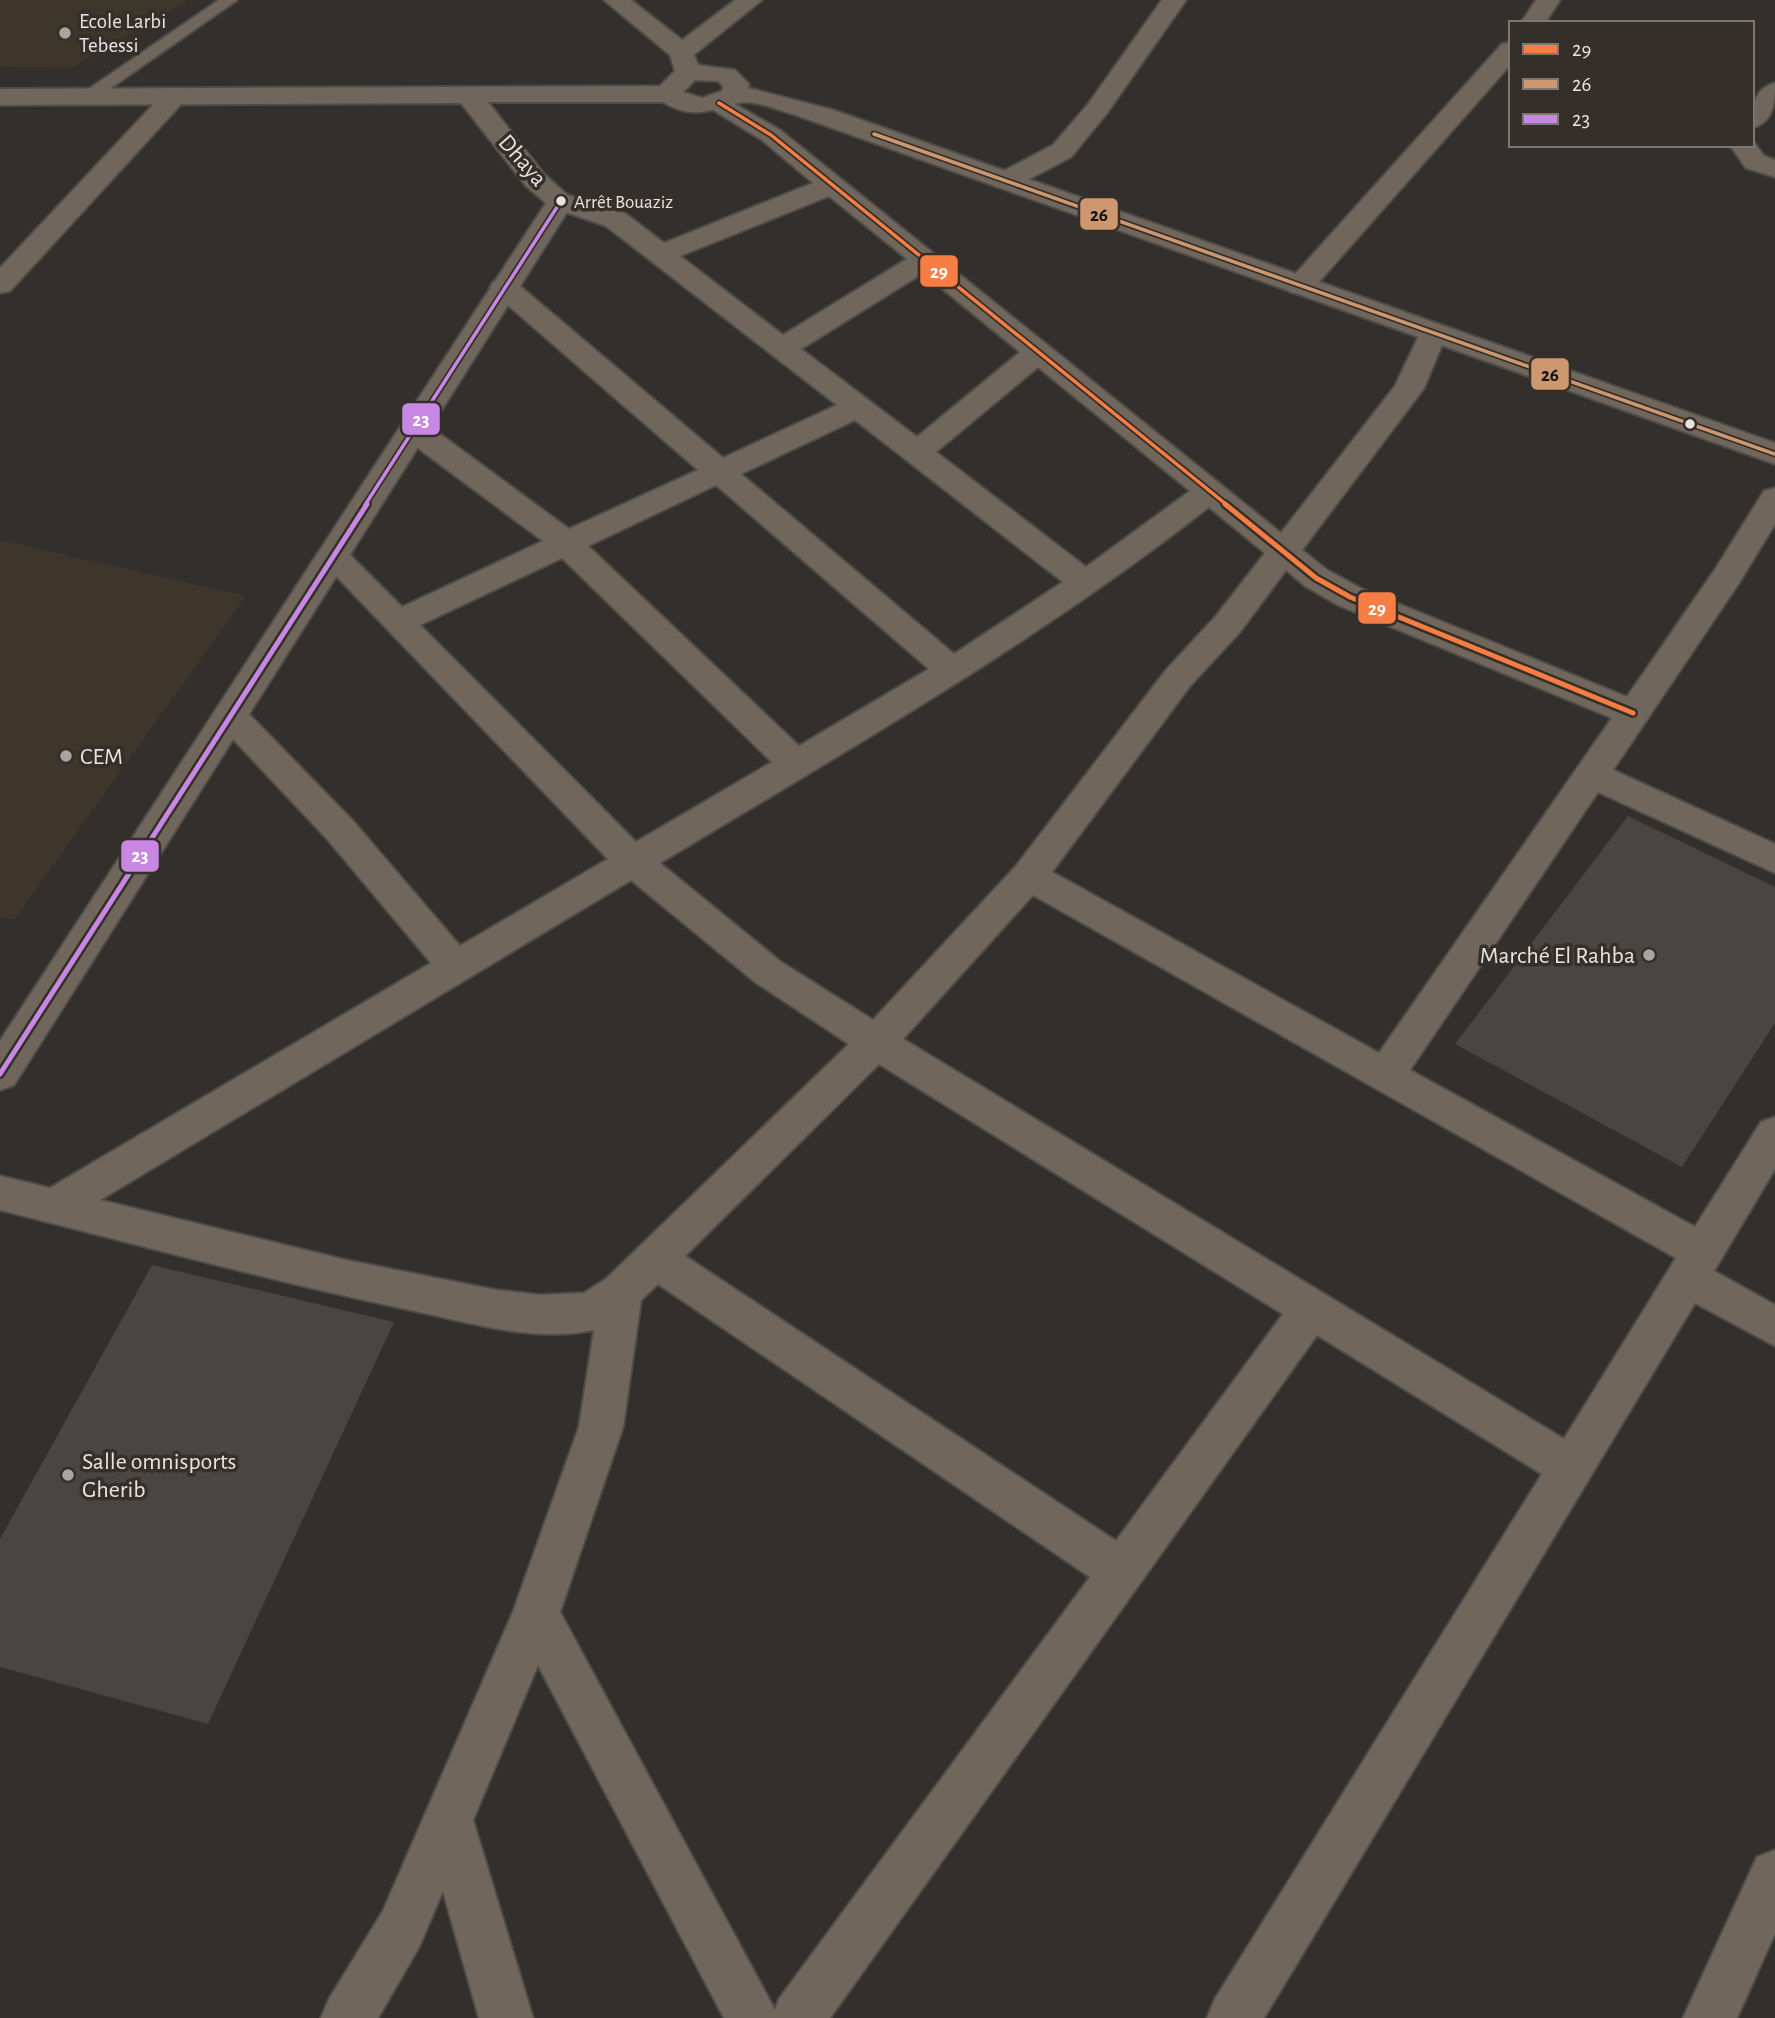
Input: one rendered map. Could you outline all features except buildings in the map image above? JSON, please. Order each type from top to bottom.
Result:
[{"type":"street","points":[[616,0],[685,63],[708,72],[726,75],[736,84],[726,99],[1315,578],[1350,597],[1633,713]]},
{"type":"street","points":[[669,94],[671,84],[685,63],[750,0]]},
{"type":"street","points":[[1005,181],[1062,151],[1098,108],[1174,0]]},
{"type":"street","points":[[1534,21],[1548,0]]},
{"type":"street","points":[[1300,286],[1509,51]]},
{"type":"street","points":[[1754,117],[1775,91]]},
{"type":"street","name":"Dhaya","points":[[0,1073],[561,201],[535,180],[468,94]]},
{"type":"street","name":"Dhaya","points":[[0,97],[669,94],[688,104],[726,99],[789,103],[1775,454]]},
{"type":"street","points":[[0,285],[175,96]]},
{"type":"street","points":[[1744,147],[1755,162],[1775,169]]},
{"type":"street","points":[[661,254],[739,225],[831,185]]},
{"type":"street","points":[[561,201],[616,220],[783,348],[915,454],[1085,582]]},
{"type":"street","points":[[783,348],[877,287],[926,260]]},
{"type":"street","points":[[504,287],[952,671]]},
{"type":"street","points":[[0,1193],[346,1278],[496,1309],[541,1314],[591,1312],[621,1292],[876,1042],[1029,876],[1178,678],[1227,624],[1281,550],[1409,388],[1433,333]]},
{"type":"street","points":[[915,454],[1038,352]]},
{"type":"street","points":[[398,621],[717,470],[858,407]]},
{"type":"street","points":[[414,430],[565,542],[796,764]]},
{"type":"street","points":[[55,1206],[952,671],[1131,552],[1210,491]]},
{"type":"street","points":[[1386,1074],[1728,575],[1775,498]]},
{"type":"street","points":[[333,556],[632,860],[768,972],[876,1042],[1570,1467]]},
{"type":"street","points":[[230,715],[341,831],[455,966]]},
{"type":"street","points":[[1591,774],[1775,859]]},
{"type":"street","points":[[1029,876],[1386,1074],[1695,1264],[1775,1327]]},
{"type":"street","points":[[1234,2018],[1775,1134]]},
{"type":"street","points":[[655,1259],[1121,1571]]},
{"type":"street","points":[[348,2018],[401,1929],[536,1614],[601,1427],[621,1292]]},
{"type":"street","points":[[798,2018],[1311,1309]]},
{"type":"street","points":[[536,1614],[752,2018]]},
{"type":"street","points":[[448,1820],[506,2018]]},
{"type":"street","points":[[1710,2018],[1773,1885]]},
{"type":"lane","points":[[89,96],[229,0]]},
{"type":"shaded area","name":"Ecole Larbi Tebessi","points":[[0,0],[189,0],[71,68],[0,67]]},
{"type":"shaded area","name":"CEM","points":[[0,540],[246,596],[14,920],[0,917]]},
{"type":"transit line","name":"29","points":[[719,103],[771,135],[1316,578],[1350,597],[1633,713]]},
{"type":"transit line","name":"26","points":[[874,134],[1775,454]]},
{"type":"transit line","name":"23","points":[[0,1074],[561,201]]},
{"type":"place","name":"Ecole Larbi Tebessi","points":[[65,33]]},
{"type":"place","name":"Arrêt Bouaziz","points":[[561,201]]},
{"type":"place","name":"CEM","points":[[66,756]]},
{"type":"place","name":"Marché El Rahba","points":[[1649,955]]},
{"type":"place","name":"Salle omnisports Gherib","points":[[68,1475]]}]
